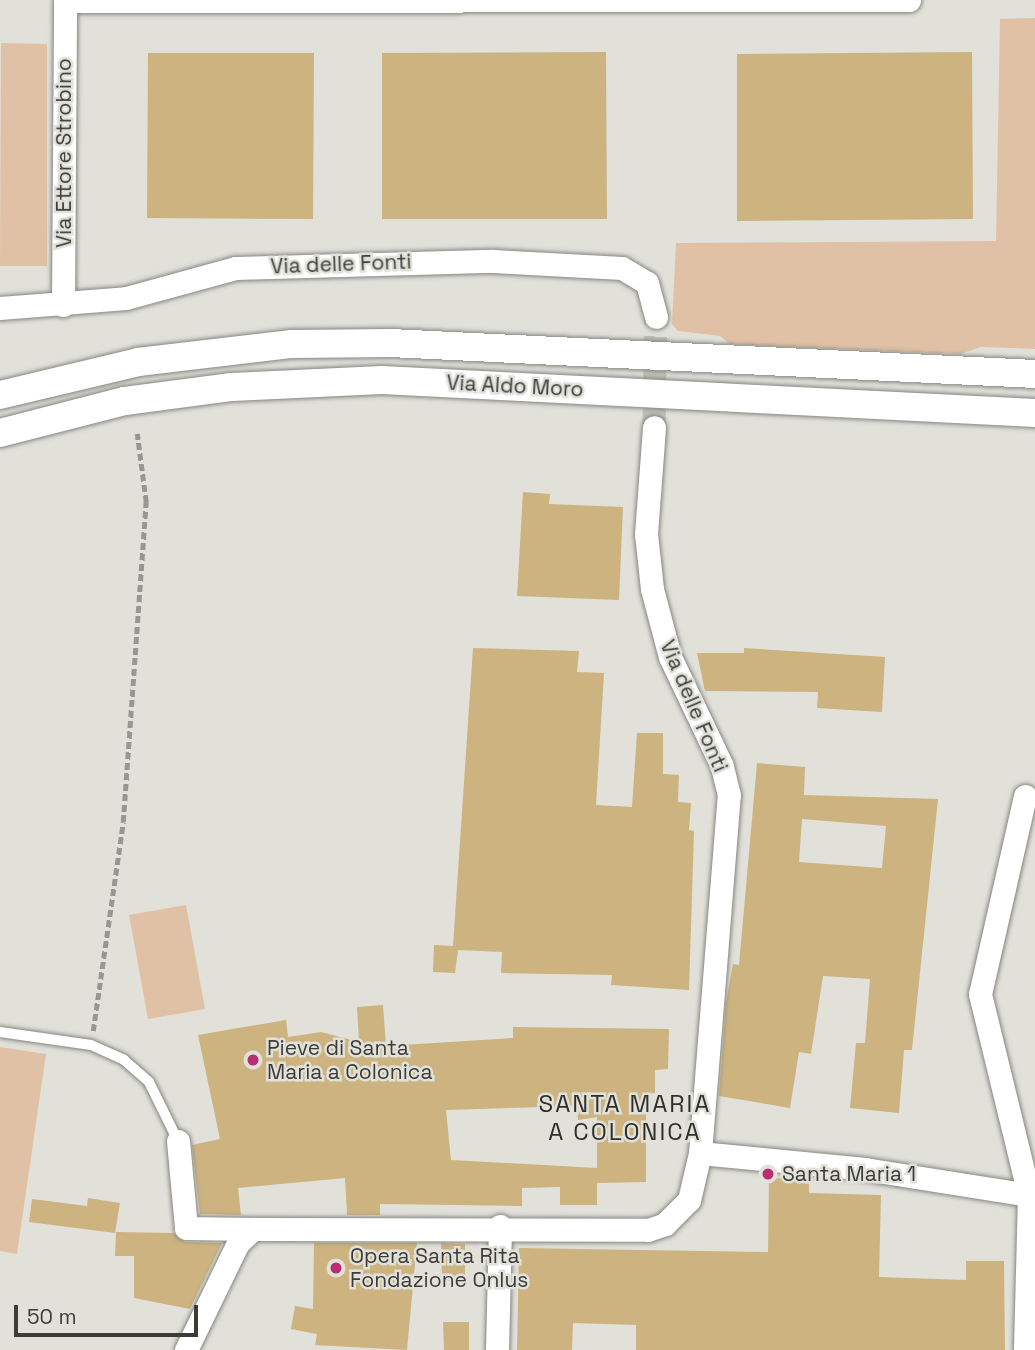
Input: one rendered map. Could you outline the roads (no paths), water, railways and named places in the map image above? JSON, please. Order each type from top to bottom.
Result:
[{"type":"street","points":[[65,0],[909,0]]},
{"type":"street","name":"Via Ettore Strobino","points":[[63,305],[65,0]]},
{"type":"street","name":"Via delle Fonti","points":[[0,308],[126,298],[236,268],[493,261],[622,268],[647,283],[656,317]]},
{"type":"street","name":"Via Aldo Moro","points":[[0,395],[138,362],[292,344],[390,343],[1035,374]]},
{"type":"street","name":"Via Aldo Moro","points":[[0,433],[139,399],[232,387],[382,380],[1035,413]]},
{"type":"street","name":"Via delle Fonti","points":[[178,1141],[186,1228],[500,1226],[640,1230],[665,1224],[693,1191],[700,1153],[729,795],[722,766],[670,657],[652,589],[646,534],[654,427]]},
{"type":"street","points":[[1025,796],[980,994],[1032,1196],[1025,1350]]},
{"type":"street","points":[[700,1153],[865,1169],[1032,1196]]},
{"type":"street","points":[[496,1350],[500,1226]]},
{"type":"street","points":[[186,1350],[238,1243],[253,1229]]},
{"type":"lane","points":[[0,1032],[90,1045],[124,1060],[149,1082],[178,1141]]},
{"type":"tunnel","points":[[654,427],[656,317]]},
{"type":"place","name":"Pieve di Santa Maria a Colonica","points":[[253,1060]]},
{"type":"place","name":"Santa Maria 1","points":[[768,1174]]},
{"type":"place","name":"Opera Santa Rita Fondazione Onlus","points":[[336,1268]]},
{"type":"district","name":"SANTA MARIA A COLONICA","points":[[625,1118]]}]
